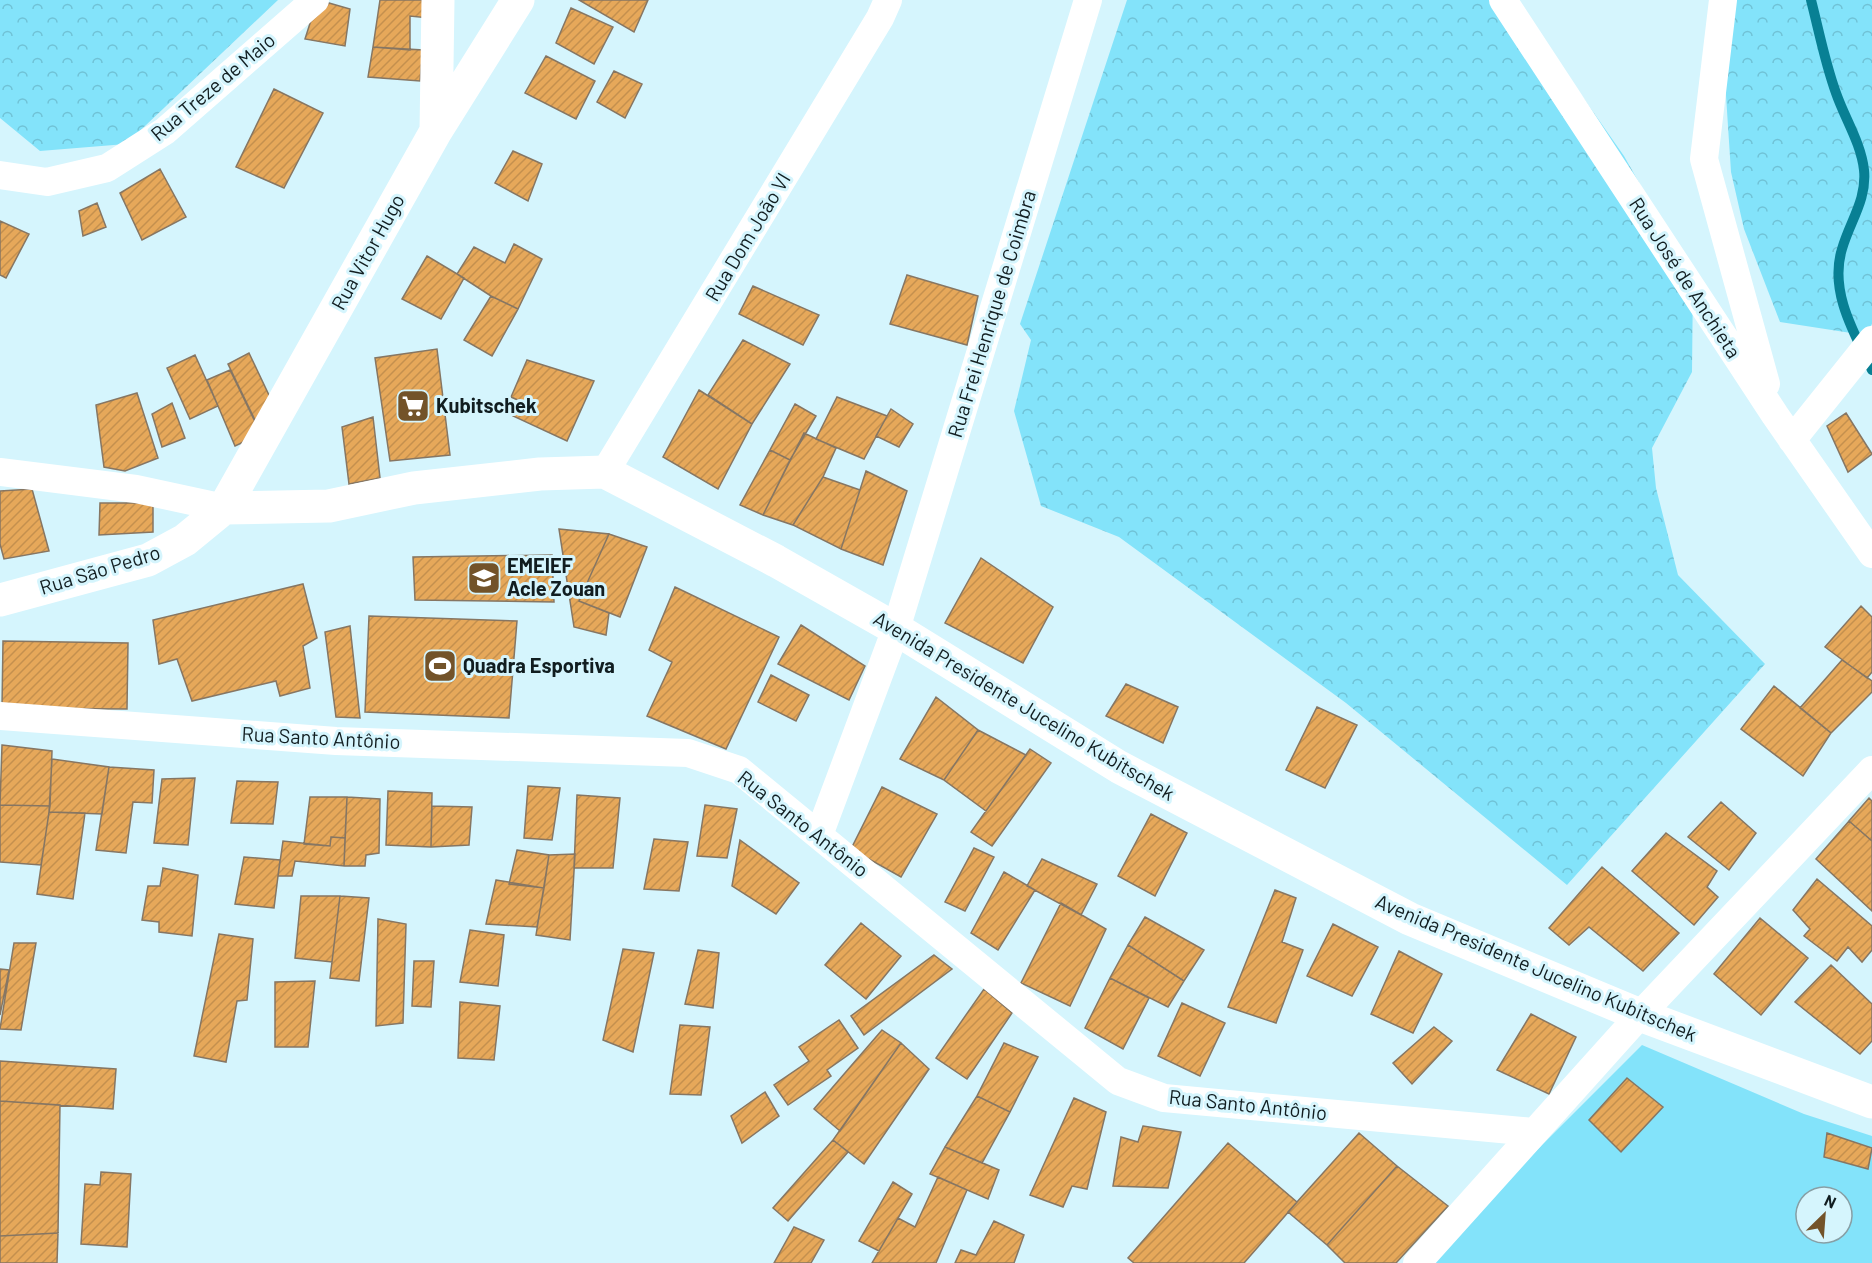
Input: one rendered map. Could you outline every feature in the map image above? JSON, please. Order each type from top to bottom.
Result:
[{"type":"street","name":"Rua Treze de Maio","points":[[0,175],[47,182],[107,168],[165,131],[315,0]]},
{"type":"street","points":[[436,131],[438,0]]},
{"type":"street","name":"Rua Vitor Hugo","points":[[224,508],[436,131],[518,0]]},
{"type":"street","name":"Rua Dom João VI","points":[[604,472],[880,18],[888,0]]},
{"type":"street","name":"Rua Frei Henrique de Coimbra","points":[[819,836],[896,629],[1088,0]]},
{"type":"street","name":"Rua José de Anchieta","points":[[1503,0],[1775,415],[1872,554]]},
{"type":"street","points":[[1723,0],[1704,159],[1740,296],[1775,415]]},
{"type":"street","points":[[1792,440],[1872,340]]},
{"type":"street","points":[[0,472],[136,489],[224,508]]},
{"type":"street","name":"Avenida Presidente Jucelino Kubitschek","points":[[224,508],[329,506],[414,488],[540,474],[604,472],[776,561],[896,629],[1119,767],[1390,909],[1640,1015],[1872,1102]]},
{"type":"street","name":"Rua São Pedro","points":[[0,600],[147,560],[185,540],[224,508]]},
{"type":"street","name":"Rua Santo Antônio","points":[[0,716],[336,741],[688,753],[739,770],[1118,1081],[1164,1098],[1533,1132]]},
{"type":"street","points":[[1417,1263],[1640,1015],[1872,770]]},
{"type":"green space","points":[[0,0],[278,0],[126,144],[40,151],[0,118]]},
{"type":"green space","points":[[1127,0],[1515,0],[1624,156],[1693,278],[1692,372],[1652,448],[1656,488],[1678,575],[1765,664],[1567,885],[1346,703],[1119,537],[1041,506],[1014,411],[1031,340],[1020,324]]},
{"type":"green space","points":[[1736,0],[1872,0],[1872,324],[1864,335],[1780,322],[1744,229],[1731,172],[1724,65]]},
{"type":"green space","points":[[1642,1045],[1804,1114],[1872,1136],[1872,1263],[1424,1263]]},
{"type":"building","points":[[380,0],[431,0],[429,18],[410,16],[410,50],[373,47]]},
{"type":"building","points":[[579,0],[648,0],[634,32]]},
{"type":"building","points":[[329,3],[350,9],[345,46],[305,39],[313,14]]},
{"type":"building","points":[[571,8],[613,27],[594,64],[556,43]]},
{"type":"building","points":[[373,47],[423,50],[420,81],[368,77]]},
{"type":"building","points":[[546,56],[595,81],[576,119],[525,93]]},
{"type":"building","points":[[614,71],[642,84],[625,118],[597,102]]},
{"type":"building","points":[[274,89],[323,113],[284,188],[236,167]]},
{"type":"building","points":[[513,151],[542,164],[528,201],[495,183]]},
{"type":"building","points":[[160,169],[186,217],[142,240],[120,193]]},
{"type":"building","points":[[97,203],[106,227],[83,236],[79,211]]},
{"type":"building","points":[[0,221],[29,234],[6,278],[0,275]]},
{"type":"building","points":[[514,244],[542,259],[518,309],[491,296],[457,274],[474,247],[505,263]]},
{"type":"building","points":[[427,256],[464,278],[441,319],[402,299]]},
{"type":"building","points":[[907,275],[978,296],[967,345],[890,324]]},
{"type":"building","points":[[753,286],[819,315],[803,345],[739,314]]},
{"type":"building","points":[[491,296],[518,309],[492,356],[464,340]]},
{"type":"building","points":[[743,340],[790,364],[752,424],[708,395]]},
{"type":"building","name":"Kubitschek","points":[[437,349],[450,455],[390,461],[375,358]]},
{"type":"building","points":[[249,353],[276,410],[255,420],[228,364]]},
{"type":"building","points":[[195,355],[218,406],[190,419],[167,368]]},
{"type":"building","points":[[527,360],[594,381],[567,441],[513,416],[520,401],[511,397]]},
{"type":"building","points":[[230,370],[261,434],[235,446],[207,380]]},
{"type":"building","points":[[699,390],[752,424],[718,489],[663,457]]},
{"type":"building","points":[[137,393],[158,458],[125,471],[104,467],[96,405]]},
{"type":"building","points":[[837,397],[887,416],[864,459],[816,439]]},
{"type":"building","points":[[172,403],[185,438],[162,447],[152,414]]},
{"type":"building","points":[[795,404],[816,416],[790,460],[770,450]]},
{"type":"building","points":[[891,409],[913,424],[899,447],[876,436]]},
{"type":"building","points":[[1846,413],[1872,454],[1848,472],[1827,426]]},
{"type":"building","points":[[373,417],[380,478],[349,484],[342,427]]},
{"type":"building","points":[[804,433],[836,448],[823,477],[793,525],[763,515]]},
{"type":"building","points":[[770,450],[790,460],[763,515],[740,505]]},
{"type":"building","points":[[866,471],[907,491],[883,565],[841,549]]},
{"type":"building","points":[[823,477],[860,490],[841,549],[793,525]]},
{"type":"building","points":[[32,489],[49,551],[4,559],[0,544],[0,491]]},
{"type":"building","points":[[100,503],[153,503],[153,532],[99,535]]},
{"type":"building","points":[[559,529],[609,534],[579,601],[609,613],[606,635],[574,627]]},
{"type":"building","points":[[609,534],[647,547],[620,617],[579,601]]},
{"type":"building","name":"EMEIEF Acle Zouan","points":[[552,555],[554,602],[415,600],[413,557]]},
{"type":"building","points":[[981,558],[1053,607],[1023,663],[945,623]]},
{"type":"building","points":[[303,584],[317,638],[303,646],[310,688],[280,696],[276,681],[192,701],[177,659],[159,664],[153,620]]},
{"type":"building","points":[[675,587],[779,637],[726,749],[647,716],[672,662],[649,650]]},
{"type":"building","points":[[1861,606],[1872,617],[1872,672],[1867,678],[1825,647]]},
{"type":"building","name":"Quadra Esportiva","points":[[369,616],[517,621],[509,718],[365,712]]},
{"type":"building","points":[[801,625],[865,666],[849,700],[778,664]]},
{"type":"building","points":[[350,626],[360,718],[336,717],[325,632]]},
{"type":"building","points":[[3,641],[128,643],[127,709],[2,708]]},
{"type":"building","points":[[1842,660],[1872,681],[1872,692],[1831,733],[1800,708]]},
{"type":"building","points":[[771,675],[809,695],[796,721],[758,702]]},
{"type":"building","points":[[1126,684],[1178,707],[1163,743],[1106,716]]},
{"type":"building","points":[[1774,686],[1831,733],[1803,776],[1741,729]]},
{"type":"building","points":[[936,697],[978,730],[944,780],[900,759]]},
{"type":"building","points":[[1317,707],[1357,725],[1325,788],[1286,770]]},
{"type":"building","points":[[978,730],[1026,755],[986,811],[944,780]]},
{"type":"building","points":[[2,745],[52,751],[50,806],[0,805]]},
{"type":"building","points":[[1030,749],[1051,763],[992,846],[971,832]]},
{"type":"building","points":[[52,759],[109,767],[102,814],[49,812]]},
{"type":"building","points":[[109,767],[154,770],[152,803],[133,802],[126,853],[96,850]]},
{"type":"building","points":[[195,778],[188,845],[154,843],[162,779]]},
{"type":"building","points":[[237,781],[278,782],[273,824],[231,823]]},
{"type":"building","points":[[528,786],[560,788],[552,840],[524,838]]},
{"type":"building","points":[[882,787],[937,814],[901,877],[851,849]]},
{"type":"building","points":[[388,791],[432,793],[431,847],[386,845]]},
{"type":"building","points":[[577,795],[620,798],[613,868],[574,868]]},
{"type":"building","points":[[310,797],[347,797],[345,838],[331,837],[330,846],[304,844]]},
{"type":"building","points":[[347,797],[380,799],[379,853],[366,855],[365,866],[344,866]]},
{"type":"building","points":[[1869,798],[1872,801],[1872,841],[1849,821]]},
{"type":"building","points":[[1721,802],[1756,833],[1729,870],[1688,837]]},
{"type":"building","points":[[0,805],[50,806],[41,865],[0,862]]},
{"type":"building","points":[[705,805],[737,809],[727,858],[697,856]]},
{"type":"building","points":[[432,806],[472,807],[469,845],[431,847]]},
{"type":"building","points":[[49,812],[85,813],[73,899],[37,894]]},
{"type":"building","points":[[1151,814],[1187,833],[1155,896],[1118,876]]},
{"type":"building","points":[[1849,821],[1872,841],[1872,911],[1816,859]]},
{"type":"building","points":[[1666,833],[1717,871],[1707,887],[1718,897],[1694,925],[1632,871]]},
{"type":"building","points":[[331,837],[345,838],[344,866],[295,861],[292,876],[278,876],[283,841],[330,846]]},
{"type":"building","points":[[654,839],[688,842],[679,891],[644,889]]},
{"type":"building","points":[[740,840],[799,883],[776,914],[732,886]]},
{"type":"building","points":[[974,848],[994,857],[965,911],[945,902]]},
{"type":"building","points":[[517,850],[549,855],[544,888],[509,884]]},
{"type":"building","points":[[575,854],[570,940],[536,935],[549,855]]},
{"type":"building","points":[[244,857],[280,860],[274,908],[235,904]]},
{"type":"building","points":[[1042,859],[1097,884],[1081,915],[1027,886]]},
{"type":"building","points":[[1602,867],[1679,933],[1643,971],[1589,927],[1569,945],[1549,928]]},
{"type":"building","points":[[163,868],[198,875],[192,936],[159,932],[159,922],[142,920],[148,886],[160,886]]},
{"type":"building","points":[[1004,872],[1035,890],[998,950],[971,933]]},
{"type":"building","points":[[1817,879],[1872,926],[1872,950],[1862,962],[1848,947],[1837,961],[1804,936],[1810,929],[1793,910]]},
{"type":"building","points":[[496,880],[544,888],[537,927],[486,924]]},
{"type":"building","points":[[1275,890],[1296,898],[1282,942],[1303,950],[1276,1023],[1228,1007]]},
{"type":"building","points":[[301,896],[340,896],[332,962],[295,958]]},
{"type":"building","points":[[340,896],[369,898],[359,981],[330,978]]},
{"type":"building","points":[[1061,903],[1106,929],[1070,1006],[1021,983]]},
{"type":"building","points":[[1145,917],[1204,950],[1184,981],[1128,945]]},
{"type":"building","points":[[1760,918],[1808,958],[1761,1015],[1714,974]]},
{"type":"building","points":[[378,919],[406,924],[403,1023],[376,1026]]},
{"type":"building","points":[[861,923],[901,956],[866,999],[825,965]]},
{"type":"building","points":[[1333,924],[1378,947],[1352,996],[1307,976]]},
{"type":"building","points":[[470,930],[504,935],[498,986],[460,982]]},
{"type":"building","points":[[219,934],[253,939],[247,1000],[237,1001],[226,1062],[194,1056]]},
{"type":"building","points":[[14,943],[36,943],[21,1030],[0,1029]]},
{"type":"building","points":[[1128,945],[1184,981],[1168,1007],[1110,978]]},
{"type":"building","points":[[623,949],[654,953],[633,1052],[603,1040]]},
{"type":"building","points":[[698,950],[719,953],[713,1008],[685,1004]]},
{"type":"building","points":[[1399,951],[1442,974],[1413,1033],[1371,1014]]},
{"type":"building","points":[[934,955],[952,969],[864,1035],[851,1016]]},
{"type":"building","points":[[414,961],[434,961],[431,1007],[412,1006]]},
{"type":"building","points":[[1831,965],[1872,1004],[1872,1041],[1860,1054],[1795,1002]]},
{"type":"building","points":[[0,969],[9,970],[0,1015]]},
{"type":"building","points":[[1110,978],[1149,998],[1123,1049],[1085,1028]]},
{"type":"building","points":[[315,981],[308,1047],[275,1047],[275,982]]},
{"type":"building","points":[[984,989],[1012,1013],[967,1079],[936,1058]]},
{"type":"building","points":[[460,1002],[500,1006],[494,1060],[458,1058]]},
{"type":"building","points":[[1182,1003],[1225,1023],[1200,1076],[1158,1056]]},
{"type":"building","points":[[1531,1014],[1576,1037],[1549,1094],[1497,1070]]},
{"type":"building","points":[[839,1020],[858,1048],[827,1070],[831,1076],[788,1105],[774,1085],[809,1061],[799,1047]]},
{"type":"building","points":[[680,1025],[710,1027],[701,1095],[670,1094]]},
{"type":"building","points":[[1434,1027],[1452,1041],[1412,1084],[1393,1063]]},
{"type":"building","points":[[882,1030],[901,1043],[840,1131],[814,1109]]},
{"type":"building","points":[[901,1043],[929,1069],[864,1164],[833,1140]]},
{"type":"building","points":[[1004,1043],[1038,1057],[1010,1112],[977,1096]]},
{"type":"building","points":[[0,1061],[116,1069],[113,1109],[0,1101]]},
{"type":"building","points":[[1627,1078],[1663,1107],[1621,1152],[1589,1120]]},
{"type":"building","points":[[765,1092],[779,1116],[742,1143],[731,1116]]},
{"type":"building","points":[[977,1096],[1010,1112],[982,1163],[945,1147]]},
{"type":"building","points":[[1074,1098],[1106,1112],[1087,1189],[1072,1186],[1063,1207],[1030,1195]]},
{"type":"building","points":[[0,1101],[60,1105],[58,1233],[0,1236]]},
{"type":"building","points":[[1143,1126],[1181,1132],[1168,1188],[1113,1186],[1121,1137],[1138,1142]]},
{"type":"building","points":[[1359,1133],[1397,1166],[1327,1245],[1288,1212]]},
{"type":"building","points":[[1827,1133],[1872,1148],[1868,1169],[1824,1157]]},
{"type":"building","points":[[833,1140],[848,1152],[788,1221],[773,1208]]},
{"type":"building","points":[[1228,1143],[1297,1202],[1244,1263],[1134,1263],[1128,1258]]},
{"type":"building","points":[[945,1147],[999,1170],[988,1199],[930,1174]]},
{"type":"building","points":[[1397,1166],[1448,1206],[1396,1263],[1345,1263],[1327,1245]]},
{"type":"building","points":[[101,1172],[131,1174],[127,1247],[81,1244],[85,1184],[100,1185]]},
{"type":"building","points":[[938,1177],[967,1190],[936,1263],[872,1263],[898,1218],[915,1227]]},
{"type":"building","points":[[893,1182],[912,1194],[879,1251],[859,1241]]},
{"type":"building","points":[[994,1221],[1024,1235],[1014,1263],[955,1263],[961,1250],[976,1255]]},
{"type":"building","points":[[794,1227],[824,1240],[811,1263],[774,1263]]},
{"type":"building","points":[[58,1233],[57,1263],[0,1263],[0,1236]]},
{"type":"waterway","points":[[1811,0],[1832,82],[1856,141],[1864,170],[1863,191],[1842,249],[1839,280],[1845,311],[1872,370]]},
{"type":"place","name":"Kubitschek","points":[[413,406]]},
{"type":"place","name":"EMEIEF Acle Zouan","points":[[484,578]]},
{"type":"place","name":"Quadra Esportiva","points":[[440,666]]}]
